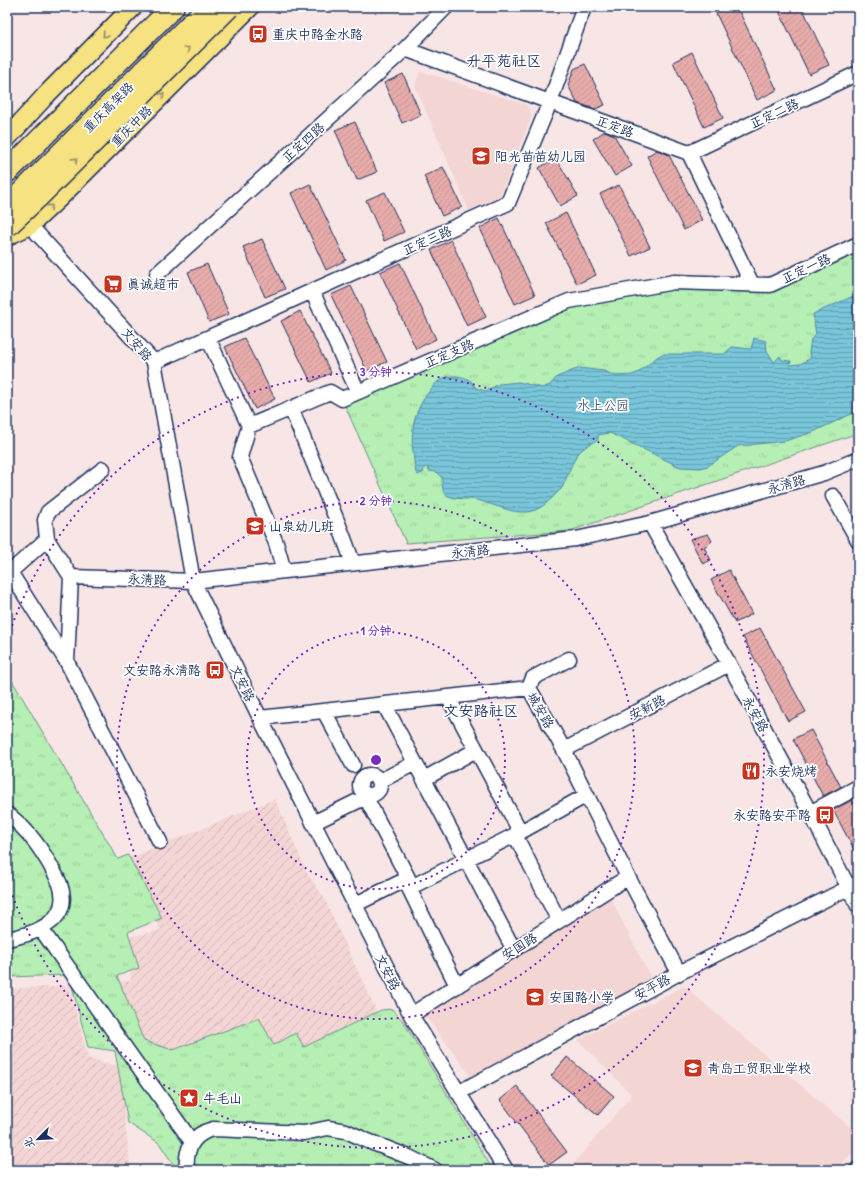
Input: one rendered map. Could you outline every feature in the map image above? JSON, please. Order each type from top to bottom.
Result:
[{"type":"highway","points":[[7,157],[154,7]]},
{"type":"highway","name":"重庆高架路","points":[[7,172],[173,7]]},
{"type":"highway","name":"重庆高架路","points":[[7,207],[208,7]]},
{"type":"highway","points":[[7,226],[229,7]]},
{"type":"main road","points":[[7,138],[47,94],[133,7]]},
{"type":"main road","name":"重庆中路","points":[[7,237],[30,225],[250,7]]},
{"type":"street","name":"正定四路","points":[[157,274],[405,49],[446,7]]},
{"type":"street","name":"正定三路","points":[[154,362],[508,203],[550,102],[584,7]]},
{"type":"street","name":"正定路","points":[[405,49],[689,153]]},
{"type":"street","name":"正定二路","points":[[689,153],[858,73]]},
{"type":"street","points":[[689,153],[752,284]]},
{"type":"street","name":"文安路","points":[[7,200],[154,362],[193,581],[260,718],[410,1016],[506,1170]]},
{"type":"street","name":"正定一路","points":[[752,284],[770,285],[858,244]]},
{"type":"street","name":"正定支路","points":[[249,426],[330,392],[342,399],[569,301],[674,282],[752,284]]},
{"type":"street","points":[[312,291],[358,392]]},
{"type":"street","points":[[208,338],[249,426],[240,457],[276,543],[284,571]]},
{"type":"street","points":[[291,408],[342,533],[353,564]]},
{"type":"street","name":"永清路","points":[[71,577],[193,581],[576,539],[650,523],[824,473],[858,459]]},
{"type":"street","points":[[67,662],[71,577],[47,540],[46,520],[48,512],[103,469]]},
{"type":"street","points":[[833,496],[858,540]]},
{"type":"street","name":"永安路","points":[[650,523],[810,813],[853,885],[858,906]]},
{"type":"street","points":[[47,540],[8,572],[67,662],[160,842]]},
{"type":"street","points":[[528,688],[533,678],[569,659]]},
{"type":"street","name":"安新路","points":[[564,750],[729,664]]},
{"type":"street","name":"城安路","points":[[260,718],[528,688],[564,750],[678,972]]},
{"type":"street","points":[[448,697],[518,833],[559,921]]},
{"type":"street","points":[[384,704],[514,950]]},
{"type":"street","points":[[324,711],[353,765]]},
{"type":"street","points":[[424,779],[476,750]]},
{"type":"street","points":[[415,763],[380,781],[372,775],[363,777],[360,783],[361,790],[408,878],[407,884],[457,986]]},
{"type":"street","points":[[810,813],[858,787]]},
{"type":"street","points":[[313,823],[364,795]]},
{"type":"street","points":[[354,905],[466,859],[587,796]]},
{"type":"street","points":[[7,814],[31,836],[42,850],[60,885],[62,896],[62,905],[53,920],[41,929],[7,939]]},
{"type":"street","name":"安国路","points":[[410,1016],[628,877]]},
{"type":"street","name":"安平路","points":[[458,1093],[678,972],[853,885]]},
{"type":"street","points":[[41,929],[192,1142]]},
{"type":"street","points":[[187,1170],[186,1161],[188,1148],[201,1134],[213,1130],[304,1133],[328,1128],[346,1131],[436,1170]]},
{"type":"shaded area","name":"阳光苗苗幼儿园","points":[[420,71],[527,105],[532,116],[500,196],[469,210],[415,86]]},
{"type":"shaded area","points":[[275,799],[307,873],[323,896],[381,1021],[302,1062],[155,1068],[102,983],[131,981],[124,938],[161,930],[122,861]]},
{"type":"shaded area","name":"安国路小学","points":[[609,895],[652,980],[471,1076],[424,1014]]},
{"type":"shaded area","points":[[69,986],[88,1058],[120,1067],[130,1169],[156,1167],[161,1170],[7,1170],[7,989]]},
{"type":"shaded area","name":"青岛工贸职业学校","points":[[684,986],[858,1134],[858,1147],[836,1170],[568,1170],[632,1095],[578,1040]]},
{"type":"green space","name":"水上公园","points":[[858,244],[858,433],[570,531],[406,543],[342,399],[574,299],[674,282],[770,285]]},
{"type":"green space","points":[[7,672],[118,859],[128,855],[162,918],[128,932],[139,968],[117,976],[144,1041],[173,1050],[259,1018],[274,1045],[296,1033],[304,1047],[381,1010],[392,1009],[403,1021],[493,1170],[177,1170],[159,1143],[128,1123],[115,1051],[88,1047],[69,975],[7,977]]},
{"type":"water","points":[[858,294],[858,411],[813,432],[785,441],[738,446],[708,466],[700,468],[680,467],[610,433],[598,435],[598,440],[578,454],[562,488],[543,506],[526,512],[510,510],[477,500],[448,496],[443,490],[442,478],[436,472],[429,471],[428,468],[425,467],[423,470],[424,472],[418,475],[416,473],[412,439],[415,419],[424,399],[431,389],[436,383],[445,377],[462,377],[471,381],[476,388],[486,391],[499,384],[519,382],[542,388],[550,385],[557,377],[579,368],[604,371],[616,376],[632,375],[639,372],[662,354],[724,354],[732,347],[751,349],[754,338],[766,341],[767,351],[774,362],[780,356],[782,360],[791,361],[790,365],[800,364],[811,358],[809,353],[811,339],[816,335],[813,314]]},
{"type":"building","points":[[713,7],[737,7],[777,90],[757,100]]},
{"type":"building","points":[[777,7],[802,7],[829,65],[809,74]]},
{"type":"building","points":[[692,52],[723,118],[704,127],[673,62]]},
{"type":"building","points":[[585,64],[605,105],[595,109],[577,103],[568,85],[574,69]]},
{"type":"building","points":[[403,74],[421,115],[402,123],[384,83]]},
{"type":"building","points":[[355,122],[377,172],[357,180],[335,130]]},
{"type":"building","points":[[605,131],[614,135],[632,166],[615,176],[593,139]]},
{"type":"building","points":[[657,150],[669,155],[702,220],[684,230],[647,156]]},
{"type":"building","points":[[556,158],[578,196],[560,206],[539,168]]},
{"type":"building","points":[[443,167],[462,207],[442,216],[424,176]]},
{"type":"building","points":[[310,184],[346,260],[326,270],[291,193]]},
{"type":"building","points":[[619,185],[650,247],[631,256],[600,194]]},
{"type":"building","points":[[385,192],[404,232],[384,241],[366,200]]},
{"type":"building","points":[[566,213],[596,275],[577,284],[546,223]]},
{"type":"building","points":[[499,218],[535,295],[515,304],[480,228]]},
{"type":"building","points":[[262,239],[285,289],[265,297],[243,247]]},
{"type":"building","points":[[451,240],[486,317],[467,326],[431,250]]},
{"type":"building","points":[[400,263],[436,339],[416,349],[380,272]]},
{"type":"building","points":[[207,264],[229,314],[209,322],[188,272]]},
{"type":"building","points":[[351,286],[387,362],[367,371],[331,295]]},
{"type":"building","points":[[300,311],[331,373],[311,382],[281,321]]},
{"type":"building","points":[[244,338],[275,399],[255,409],[225,347]]},
{"type":"building","points":[[708,534],[712,541],[704,547],[711,560],[703,564],[690,539]]},
{"type":"building","points":[[729,570],[752,614],[735,623],[711,580]]},
{"type":"building","points":[[760,628],[806,712],[788,721],[743,637]]},
{"type":"building","points":[[811,730],[841,787],[823,796],[793,739]]},
{"type":"building","points":[[852,800],[858,812],[858,857],[833,810]]},
{"type":"building","points":[[567,1057],[614,1096],[598,1115],[551,1076]]},
{"type":"building","points":[[517,1086],[567,1152],[549,1165],[500,1100]]},
{"type":"place","name":"重庆中路金水路","points":[[258,34]]},
{"type":"place","name":"阳光苗苗幼儿园","points":[[481,156]]},
{"type":"place","name":"真诚超市","points":[[113,284]]},
{"type":"place","name":"山泉幼儿班","points":[[255,526]]},
{"type":"place","name":"文安路永清路","points":[[215,670]]},
{"type":"place","name":"永安烧烤","points":[[751,771]]},
{"type":"place","name":"永安路安平路","points":[[825,815]]},
{"type":"place","name":"安国路小学","points":[[535,997]]},
{"type":"place","name":"青岛工贸职业学校","points":[[693,1068]]},
{"type":"place","name":"牛毛山","points":[[189,1098]]},
{"type":"district","name":"升平苑社区","points":[[504,61]]},
{"type":"district","name":"文安路社区","points":[[481,711]]}]
